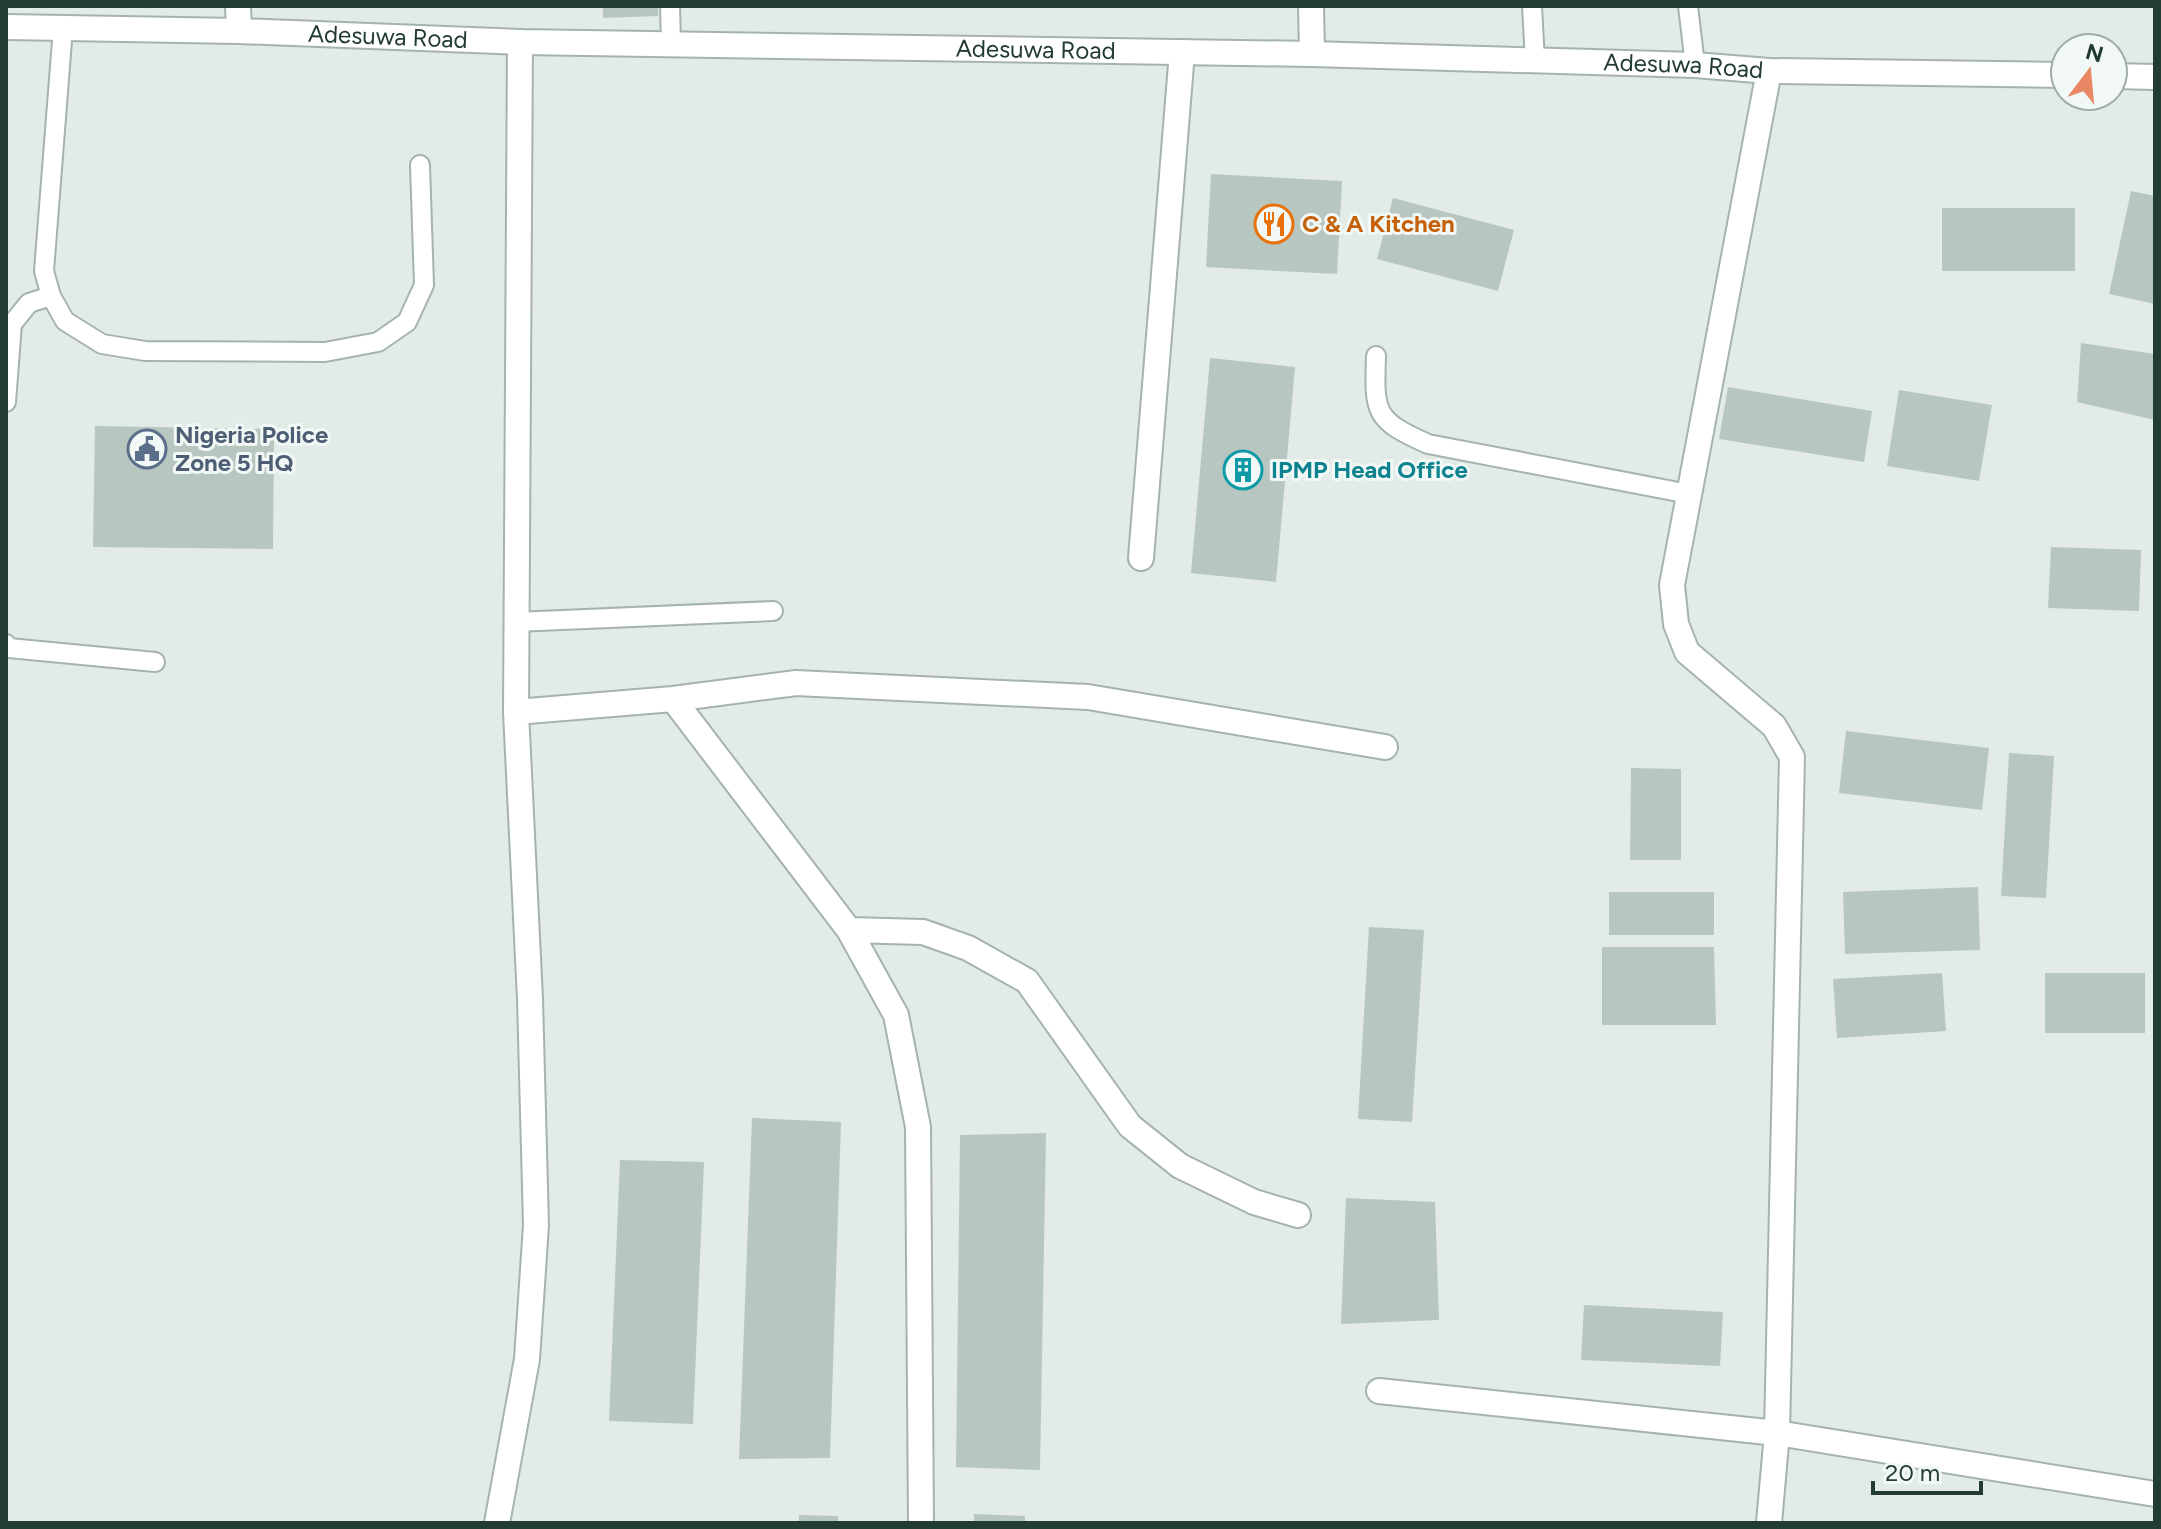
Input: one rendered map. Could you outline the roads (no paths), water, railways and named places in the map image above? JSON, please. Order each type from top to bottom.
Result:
[{"type":"street","points":[[238,6],[239,31]]},
{"type":"street","points":[[1311,6],[1312,54]]},
{"type":"street","name":"Adesuwa Road","points":[[6,27],[239,31],[520,42],[1312,54],[1695,65],[1769,71],[2049,75]]},
{"type":"street","points":[[497,1523],[527,1359],[536,1225],[530,999],[516,712],[520,42]]},
{"type":"street","points":[[1141,558],[1182,52]]},
{"type":"street","points":[[1769,71],[1672,585],[1676,624],[1687,652],[1774,726],[1792,757],[1777,1433],[1769,1523]]},
{"type":"street","points":[[2129,76],[2155,77]]},
{"type":"street","points":[[516,712],[673,699],[796,683],[1088,697],[1385,747]]},
{"type":"street","points":[[673,699],[849,930],[896,1015],[918,1127],[921,1523]]},
{"type":"street","points":[[849,930],[923,932],[968,948],[1027,981],[1130,1126],[1180,1166],[1254,1202],[1298,1215]]},
{"type":"street","points":[[1379,1391],[1777,1433],[2155,1494]]},
{"type":"lane","points":[[670,6],[671,45]]},
{"type":"lane","points":[[1532,6],[1535,61]]},
{"type":"lane","points":[[1688,6],[1695,65]]},
{"type":"lane","points":[[63,28],[44,271],[51,296],[65,321],[102,344],[145,351],[325,352],[378,342],[407,322],[424,285],[420,165]]},
{"type":"lane","points":[[6,402],[12,324],[29,303],[51,296]]},
{"type":"lane","points":[[1376,356],[1375,399],[1384,419],[1402,433],[1428,444],[1689,494]]},
{"type":"lane","points":[[515,622],[773,611]]},
{"type":"lane","points":[[6,644],[9,648],[155,662]]},
{"type":"place","name":"C & A Kitchen","points":[[1274,224]]},
{"type":"place","name":"Nigeria Police Zone 5 HQ","points":[[147,449]]},
{"type":"place","name":"IPMP Head Office","points":[[1243,470]]}]
